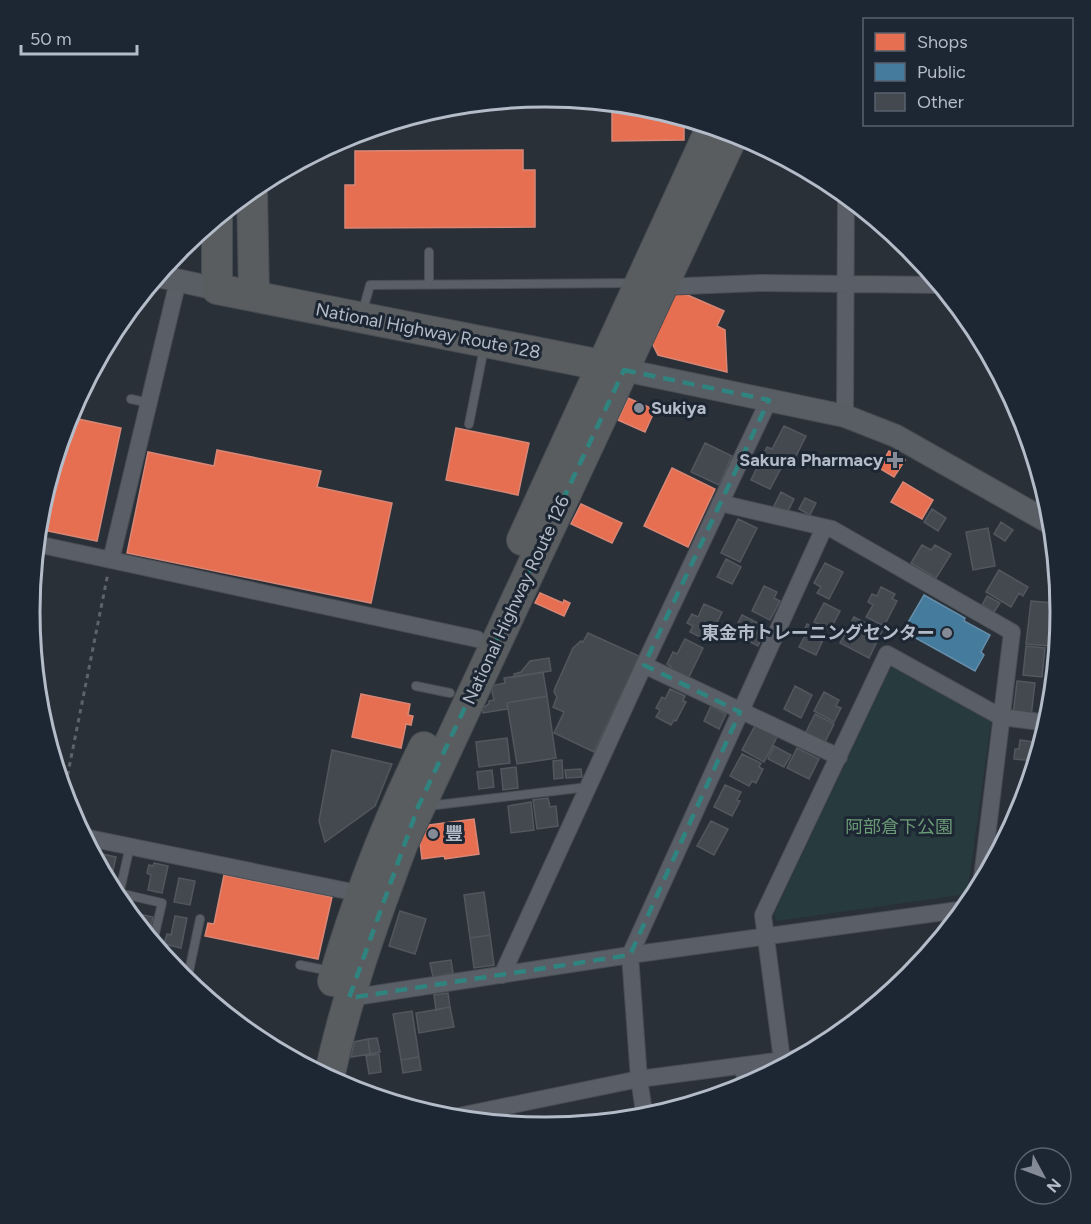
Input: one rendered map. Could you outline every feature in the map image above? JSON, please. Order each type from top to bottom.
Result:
[{"type":"highway","name":"National Highway Route 126","points":[[314,1061],[418,807],[650,285],[709,134]]},
{"type":"highway","name":"National Highway Route 126","points":[[650,285],[729,142]]},
{"type":"highway","points":[[252,201],[254,296]]},
{"type":"highway","points":[[217,229],[217,289]]},
{"type":"highway","name":"National Highway Route 128","points":[[217,289],[613,368]]},
{"type":"highway","name":"National Highway Route 126","points":[[330,1069],[343,985],[362,894],[378,847],[397,802],[450,693],[613,368]]},
{"type":"street","points":[[845,416],[846,206]]},
{"type":"street","points":[[111,560],[149,403],[168,279],[217,289]]},
{"type":"street","points":[[650,285],[759,283],[930,285]]},
{"type":"street","points":[[613,368],[845,416],[896,436],[1042,518]]},
{"type":"street","points":[[502,975],[769,400]]},
{"type":"street","points":[[720,503],[832,530],[1011,632],[984,864]]},
{"type":"street","points":[[643,1107],[639,1080],[630,955],[824,528]]},
{"type":"street","points":[[45,546],[477,639]]},
{"type":"street","points":[[790,1053],[763,915],[887,654],[1001,717],[1038,722]]},
{"type":"street","points":[[644,665],[838,757]]},
{"type":"street","points":[[95,839],[362,894]]},
{"type":"street","points":[[343,985],[502,975],[952,911]]},
{"type":"street","points":[[477,1112],[639,1080],[777,1061]]},
{"type":"street","points":[[743,1065],[745,1076]]},
{"type":"lane","points":[[429,252],[429,285]]},
{"type":"lane","points":[[361,317],[370,285],[650,285]]},
{"type":"lane","points":[[469,424],[485,342]]},
{"type":"lane","points":[[131,399],[149,403]]},
{"type":"lane","points":[[416,686],[450,693]]},
{"type":"lane","points":[[418,807],[588,787]]},
{"type":"lane","points":[[121,885],[130,846]]},
{"type":"lane","points":[[130,898],[162,903],[155,932]]},
{"type":"lane","points":[[189,970],[200,919]]},
{"type":"lane","points":[[300,965],[343,985]]},
{"type":"path","points":[[68,775],[111,560]]},
{"type":"highlighted area","points":[[624,370],[769,400],[644,665],[740,712],[630,955],[349,998],[418,807]]},
{"type":"green space","name":"阿部倉下公園","points":[[891,667],[991,722],[968,889],[964,894],[776,921],[774,914]]},
{"type":"building: Shops","points":[[612,111],[684,126],[684,140],[612,141]]},
{"type":"building: Shops","points":[[523,150],[523,170],[535,170],[535,227],[345,228],[345,185],[355,185],[355,151]]},
{"type":"building: Shops","points":[[676,290],[724,311],[717,326],[725,330],[727,372],[658,355],[652,343]]},
{"type":"building: Shops","points":[[628,398],[655,410],[645,432],[618,420]]},
{"type":"building: Shops","points":[[79,419],[121,428],[97,541],[47,531],[58,481]]},
{"type":"building: Shops","points":[[456,428],[529,443],[518,495],[446,480]]},
{"type":"building: Shops","points":[[217,450],[321,471],[317,487],[392,503],[371,603],[127,553],[148,452],[214,466]]},
{"type":"building: Shops","points":[[889,451],[905,460],[894,477],[879,468]]},
{"type":"building: Shops","points":[[672,468],[715,489],[688,547],[644,526]]},
{"type":"building: Shops","points":[[903,482],[933,500],[922,519],[891,502]]},
{"type":"building: Shops","points":[[581,504],[622,523],[612,543],[571,524]]},
{"type":"building: Shops","points":[[540,593],[563,603],[564,600],[570,603],[564,616],[535,603]]},
{"type":"building: Shops","points":[[361,694],[410,704],[408,715],[413,716],[411,725],[406,724],[401,748],[352,737]]},
{"type":"building: Shops","points":[[474,819],[479,854],[445,859],[444,856],[422,859],[420,843],[429,825]]},
{"type":"building: Shops","points":[[224,875],[332,897],[318,959],[205,936],[208,923],[214,924]]},
{"type":"building: Public","name":"東金市トレーニングセンター","points":[[924,595],[990,635],[981,652],[984,655],[975,671],[903,631]]},
{"type":"building: Other","points":[[784,426],[806,436],[793,462],[786,459],[770,489],[751,480],[767,447],[772,449]]},
{"type":"building: Other","points":[[705,443],[732,456],[719,485],[691,472]]},
{"type":"building: Other","points":[[781,492],[794,499],[787,513],[774,506]]},
{"type":"building: Other","points":[[805,498],[816,503],[810,515],[799,509]]},
{"type":"building: Other","points":[[932,509],[946,518],[938,531],[924,522]]},
{"type":"building: Other","points":[[738,519],[757,528],[740,562],[721,553]]},
{"type":"building: Other","points":[[1001,522],[1013,530],[1005,541],[994,534]]},
{"type":"building: Other","points":[[988,528],[995,566],[973,570],[966,532]]},
{"type":"building: Other","points":[[922,545],[931,550],[935,545],[951,554],[936,578],[911,563]]},
{"type":"building: Other","points":[[726,559],[741,567],[732,584],[717,577]]},
{"type":"building: Other","points":[[825,563],[843,572],[829,599],[817,593],[821,587],[814,583]]},
{"type":"building: Other","points":[[999,570],[1028,587],[1023,596],[1019,593],[1011,607],[986,592]]},
{"type":"building: Other","points":[[764,586],[777,592],[774,598],[780,601],[770,620],[752,611]]},
{"type":"building: Other","points":[[881,587],[895,594],[892,599],[897,601],[884,626],[866,617],[873,605],[868,602],[872,594],[877,596]]},
{"type":"building: Other","points":[[987,596],[1000,603],[994,612],[982,605]]},
{"type":"building: Other","points":[[1031,601],[1050,603],[1049,646],[1026,644]]},
{"type":"building: Other","points":[[824,603],[840,611],[830,630],[814,622]]},
{"type":"building: Other","points":[[704,604],[722,612],[708,641],[690,632],[693,626],[687,623],[692,614],[698,617]]},
{"type":"building: Other","points":[[742,615],[762,625],[757,633],[763,635],[758,646],[733,633]]},
{"type":"building: Other","points":[[854,617],[882,631],[869,658],[840,643]]},
{"type":"building: Other","points":[[807,624],[827,634],[822,642],[803,633]]},
{"type":"building: Other","points":[[588,633],[639,656],[594,752],[554,733],[564,712],[553,707],[557,697],[554,692],[555,688],[573,648],[581,641],[583,642]]},
{"type":"building: Other","points":[[806,634],[822,642],[816,655],[799,647]]},
{"type":"building: Other","points":[[685,639],[703,648],[687,681],[669,671],[671,667],[667,664],[673,652],[677,654]]},
{"type":"building: Other","points":[[1026,646],[1045,648],[1042,677],[1023,675]]},
{"type":"building: Other","points":[[549,658],[551,671],[514,677],[514,674],[521,672],[530,661]]},
{"type":"building: Other","points":[[543,672],[547,696],[507,703],[508,709],[483,713],[482,708],[489,704],[489,701],[494,700],[491,686],[505,683],[504,678]]},
{"type":"building: Other","points":[[1017,681],[1035,683],[1031,717],[1013,715]]},
{"type":"building: Other","points":[[795,686],[812,695],[801,718],[784,709]]},
{"type":"building: Other","points":[[670,689],[685,696],[683,701],[686,702],[676,721],[674,720],[671,725],[656,717],[660,710],[656,708],[662,697],[665,699]]},
{"type":"building: Other","points":[[824,692],[839,700],[836,706],[841,708],[834,722],[814,711]]},
{"type":"building: Other","points":[[547,696],[556,758],[517,764],[507,703]]},
{"type":"building: Other","points":[[711,706],[726,714],[719,729],[704,721]]},
{"type":"building: Other","points":[[815,714],[834,724],[824,744],[805,734]]},
{"type":"building: Other","points":[[756,724],[778,735],[764,762],[742,750]]},
{"type":"building: Other","points":[[507,738],[510,763],[479,767],[476,742]]},
{"type":"building: Other","points":[[1020,740],[1033,742],[1028,760],[1014,759],[1015,749],[1019,749]]},
{"type":"building: Other","points":[[774,746],[791,755],[784,767],[768,759]]},
{"type":"building: Other","points":[[797,748],[819,759],[809,779],[787,768]]},
{"type":"building: Other","points":[[332,750],[392,764],[375,806],[325,842],[319,821]]},
{"type":"building: Other","points":[[742,754],[761,763],[759,767],[763,769],[756,783],[752,781],[749,786],[730,776]]},
{"type":"building: Other","points":[[562,760],[563,778],[554,779],[553,761]]},
{"type":"building: Other","points":[[516,767],[518,788],[503,790],[501,769]]},
{"type":"building: Other","points":[[581,769],[582,777],[566,778],[565,770]]},
{"type":"building: Other","points":[[492,770],[494,787],[479,789],[477,772]]},
{"type":"building: Other","points":[[725,785],[741,792],[737,800],[740,801],[732,816],[714,807]]},
{"type":"building: Other","points":[[548,798],[550,807],[556,806],[558,826],[537,829],[533,800]]},
{"type":"building: Other","points":[[531,802],[534,830],[511,833],[508,806]]},
{"type":"building: Other","points":[[711,821],[728,829],[714,855],[697,846]]},
{"type":"building: Other","points":[[103,854],[116,857],[113,872]]},
{"type":"building: Other","points":[[154,863],[168,866],[162,893],[148,890],[151,875],[147,873],[149,865],[153,866]]},
{"type":"building: Other","points":[[179,878],[195,881],[190,905],[174,902]]},
{"type":"building: Other","points":[[484,892],[490,935],[470,938],[464,895]]},
{"type":"building: Other","points":[[400,911],[426,919],[415,954],[389,946]]},
{"type":"building: Other","points":[[142,915],[153,917],[151,927]]},
{"type":"building: Other","points":[[175,916],[187,918],[181,948],[164,943],[167,934],[171,935]]},
{"type":"building: Other","points":[[490,935],[494,965],[474,968],[470,938]]},
{"type":"building: Other","points":[[451,960],[453,973],[433,977],[430,963]]},
{"type":"building: Other","points":[[448,993],[450,1007],[436,1010],[434,995]]},
{"type":"building: Other","points":[[450,1007],[454,1027],[419,1033],[416,1013]]},
{"type":"building: Other","points":[[412,1011],[419,1057],[401,1060],[393,1014]]},
{"type":"building: Other","points":[[377,1038],[380,1052],[370,1054],[368,1039]]},
{"type":"building: Other","points":[[368,1039],[370,1054],[351,1057],[354,1042]]},
{"type":"building: Other","points":[[379,1054],[381,1072],[369,1074],[366,1056]]},
{"type":"building: Other","points":[[419,1057],[421,1070],[403,1073],[401,1060]]},
{"type":"place","name":"Sukiya","points":[[639,408]]},
{"type":"place","name":"Sakura Pharmacy","points":[[895,460]]},
{"type":"place","name":"東金市トレーニングセンター","points":[[947,633]]},
{"type":"place","name":"豐","points":[[433,834]]}]
